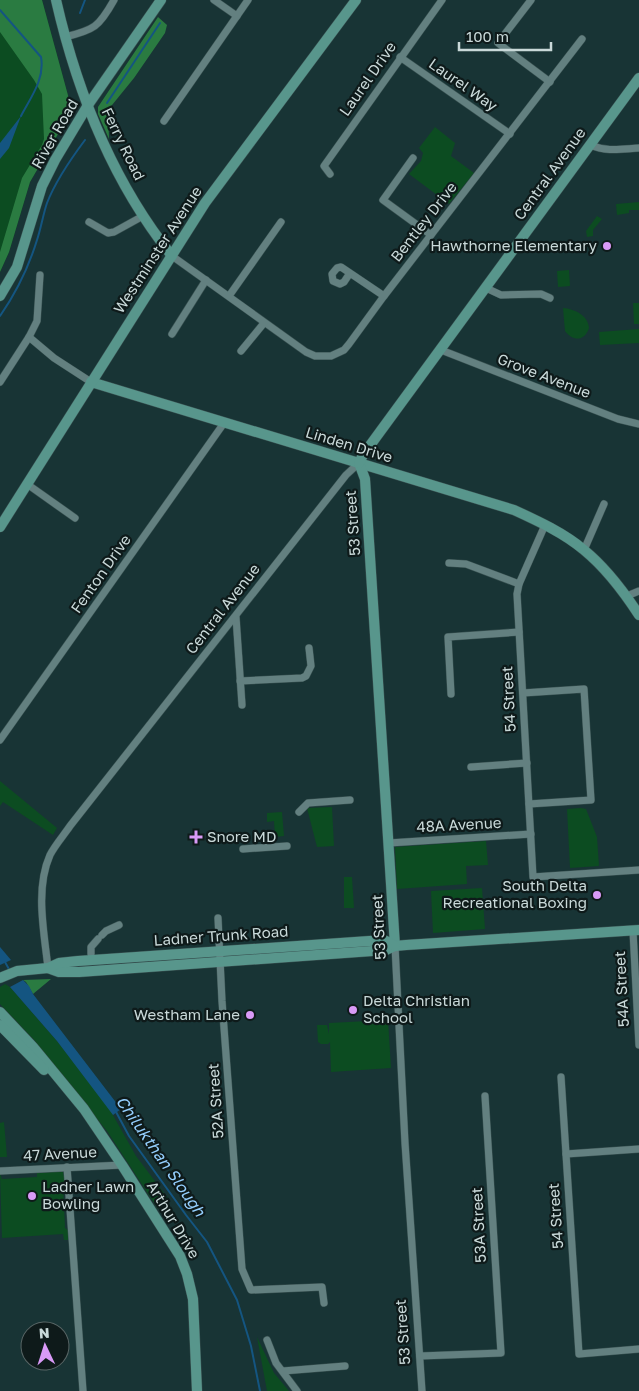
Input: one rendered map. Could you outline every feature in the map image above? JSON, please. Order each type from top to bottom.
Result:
[{"type":"street","name":"Ferry Road","points":[[56,0],[76,74],[106,149],[143,216],[172,256]]},
{"type":"street","points":[[65,37],[89,31],[95,27],[114,0]]},
{"type":"street","name":"River Road","points":[[0,296],[17,267],[42,186],[55,160],[88,105],[162,0]]},
{"type":"street","points":[[214,0],[237,16]]},
{"type":"street","points":[[164,121],[248,0]]},
{"type":"street","name":"Westminster Avenue","points":[[0,527],[205,204],[356,0]]},
{"type":"street","name":"Laurel Drive","points":[[330,174],[324,166],[442,0]]},
{"type":"street","points":[[531,0],[498,43],[550,82]]},
{"type":"street","name":"Bentley Drive","points":[[172,256],[310,354],[321,357],[331,356],[344,350],[582,38]]},
{"type":"street","name":"Laurel Way","points":[[400,57],[510,134]]},
{"type":"street","points":[[76,74],[83,85],[89,87],[96,87],[104,82]]},
{"type":"street","name":"Central Avenue","points":[[48,968],[42,881],[51,853],[70,826],[346,475],[359,463],[639,78]]},
{"type":"street","points":[[590,145],[610,150],[639,148]]},
{"type":"street","points":[[413,158],[382,200],[431,235]]},
{"type":"street","points":[[89,222],[108,232],[114,232],[143,216]]},
{"type":"street","points":[[229,296],[281,222]]},
{"type":"street","points":[[350,273],[384,296]]},
{"type":"street","points":[[0,382],[29,337],[38,316],[40,275]]},
{"type":"street","points":[[172,334],[206,280]]},
{"type":"street","points":[[486,288],[501,296],[541,294],[550,298]]},
{"type":"street","points":[[241,351],[264,323]]},
{"type":"street","name":"Linden Drive","points":[[29,337],[54,358],[91,382],[514,510],[544,525],[584,550],[627,596],[639,615]]},
{"type":"street","name":"Grove Avenue","points":[[441,350],[618,419],[639,424]]},
{"type":"street","name":"Fenton Drive","points":[[0,740],[224,423]]},
{"type":"street","name":"53 Street","points":[[359,463],[365,479],[422,1391]]},
{"type":"street","points":[[27,484],[74,518]]},
{"type":"street","points":[[584,550],[604,504]]},
{"type":"street","name":"54 Street","points":[[544,525],[519,584],[517,594],[533,877],[639,870]]},
{"type":"street","points":[[449,563],[466,564],[519,584]]},
{"type":"street","points":[[627,596],[639,591]]},
{"type":"street","points":[[236,617],[242,705]]},
{"type":"street","points":[[451,694],[448,637],[519,632]]},
{"type":"street","points":[[240,681],[302,678],[306,676],[311,666],[309,648]]},
{"type":"street","points":[[522,693],[584,689],[591,800],[529,804]]},
{"type":"street","points":[[471,767],[527,763]]},
{"type":"street","points":[[299,812],[308,803],[350,800]]},
{"type":"street","name":"48A Avenue","points":[[389,843],[531,834]]},
{"type":"street","points":[[244,849],[287,846]]},
{"type":"street","name":"52A Street","points":[[218,918],[222,1001],[242,1269],[251,1290],[322,1287],[324,1303]]},
{"type":"street","points":[[91,954],[91,947],[100,937],[106,931],[119,925]]},
{"type":"street","name":"Ladner Trunk Road","points":[[0,978],[17,971],[34,969],[48,968],[59,972],[79,972],[220,956],[386,950],[395,946],[636,930]]},
{"type":"street","name":"54A Street","points":[[636,930],[639,1045]]},
{"type":"street","name":"Arthur Drive","points":[[0,1012],[84,1109],[174,1245],[188,1274],[194,1307],[197,1391]]},
{"type":"street","name":"Arthur Drive","points":[[0,1025],[84,1109]]},
{"type":"street","name":"54 Street","points":[[561,1077],[579,1354],[639,1349]]},
{"type":"street","name":"53A Street","points":[[420,1356],[501,1353],[485,1096]]},
{"type":"street","points":[[566,1154],[639,1149]]},
{"type":"street","name":"47 Avenue","points":[[0,1171],[122,1165]]},
{"type":"street","points":[[67,1167],[83,1391]]},
{"type":"street","points":[[267,1340],[276,1363],[298,1391]]},
{"type":"street","points":[[283,1371],[345,1366]]},
{"type":"green space","points":[[0,0],[42,0],[72,110],[30,182],[9,252],[0,272]]},
{"type":"green space","points":[[0,0],[42,0],[72,110],[30,182],[9,252],[0,272],[0,252],[22,178],[44,139],[42,94],[0,32]]},
{"type":"green space","points":[[158,17],[167,25],[165,33],[134,78],[108,110],[109,139],[98,114],[98,107]]},
{"type":"green space","points":[[435,127],[455,143],[451,156],[474,173],[449,204],[409,174],[421,161],[423,153],[419,148]]},
{"type":"green space","points":[[639,202],[639,210],[629,210],[629,213],[617,215],[616,204]]},
{"type":"green space","points":[[597,216],[602,219],[593,230],[593,236],[587,237],[586,231]]},
{"type":"green space","points":[[569,270],[570,286],[558,287],[557,271]]},
{"type":"green space","points":[[633,303],[639,303],[639,324],[634,324]]},
{"type":"green space","points":[[563,308],[576,311],[583,316],[589,328],[585,336],[578,339],[568,335],[565,331]]},
{"type":"green space","points":[[639,329],[639,343],[600,345],[599,332]]},
{"type":"green space","points":[[0,781],[57,828],[53,835],[3,802],[0,806]]},
{"type":"green space","points":[[332,807],[334,846],[317,847],[307,808]]},
{"type":"green space","points":[[567,809],[586,809],[597,837],[599,866],[570,868]]},
{"type":"green space","points":[[282,812],[284,836],[275,837],[274,821],[267,822],[267,813]]},
{"type":"green space","points":[[486,841],[488,865],[466,866],[467,884],[397,889],[395,847]]},
{"type":"green space","points":[[344,877],[352,877],[354,908],[344,908]]},
{"type":"green space","points":[[482,888],[485,929],[433,933],[431,891]]},
{"type":"green space","points":[[51,979],[33,994],[23,980]]},
{"type":"green space","points":[[5,984],[10,987],[57,1041],[109,1108],[136,1156],[170,1201],[158,1209],[107,1131],[35,1041],[0,1004],[0,987]]},
{"type":"green space","points":[[388,1020],[391,1068],[331,1072],[330,1042],[328,1044],[321,1044],[318,1042],[317,1025],[327,1025],[329,1034],[329,1023]]},
{"type":"green space","points":[[4,1122],[7,1157],[0,1157],[0,1123]]},
{"type":"green space","name":"Ladner Lawn Bowling","points":[[63,1171],[65,1182],[63,1184],[65,1228],[68,1230],[68,1240],[64,1240],[63,1234],[2,1238],[0,1174],[2,1179],[37,1177],[37,1172]]},
{"type":"green space","points":[[257,1337],[274,1373],[289,1391],[267,1391]]},
{"type":"water","points":[[21,116],[9,148],[0,159],[0,143]]},
{"type":"water","points":[[0,947],[11,960],[0,965]]},
{"type":"water","points":[[23,980],[121,1109],[113,1115],[57,1041],[10,987]]},
{"type":"waterway","points":[[80,13],[85,0]]},
{"type":"waterway","points":[[0,10],[41,57],[42,65],[39,80],[21,116]]},
{"type":"waterway","points":[[107,103],[160,23]]},
{"type":"waterway","points":[[0,316],[22,279],[30,260],[47,203],[55,186],[85,140]]},
{"type":"waterway","name":"Chilukthan Slough","points":[[5,962],[10,971]]},
{"type":"waterway","name":"Chilukthan Slough","points":[[115,1110],[129,1136],[207,1242],[237,1300],[251,1346],[260,1391]]},
{"type":"place","name":"Hawthorne Elementary","points":[[607,246]]},
{"type":"place","name":"Snore MD","points":[[196,837]]},
{"type":"place","name":"South Delta Recreational Boxing","points":[[597,895]]},
{"type":"place","name":"Delta Christian School","points":[[353,1010]]},
{"type":"place","name":"Westham Lane","points":[[250,1015]]},
{"type":"place","name":"Ladner Lawn Bowling","points":[[32,1196]]}]
